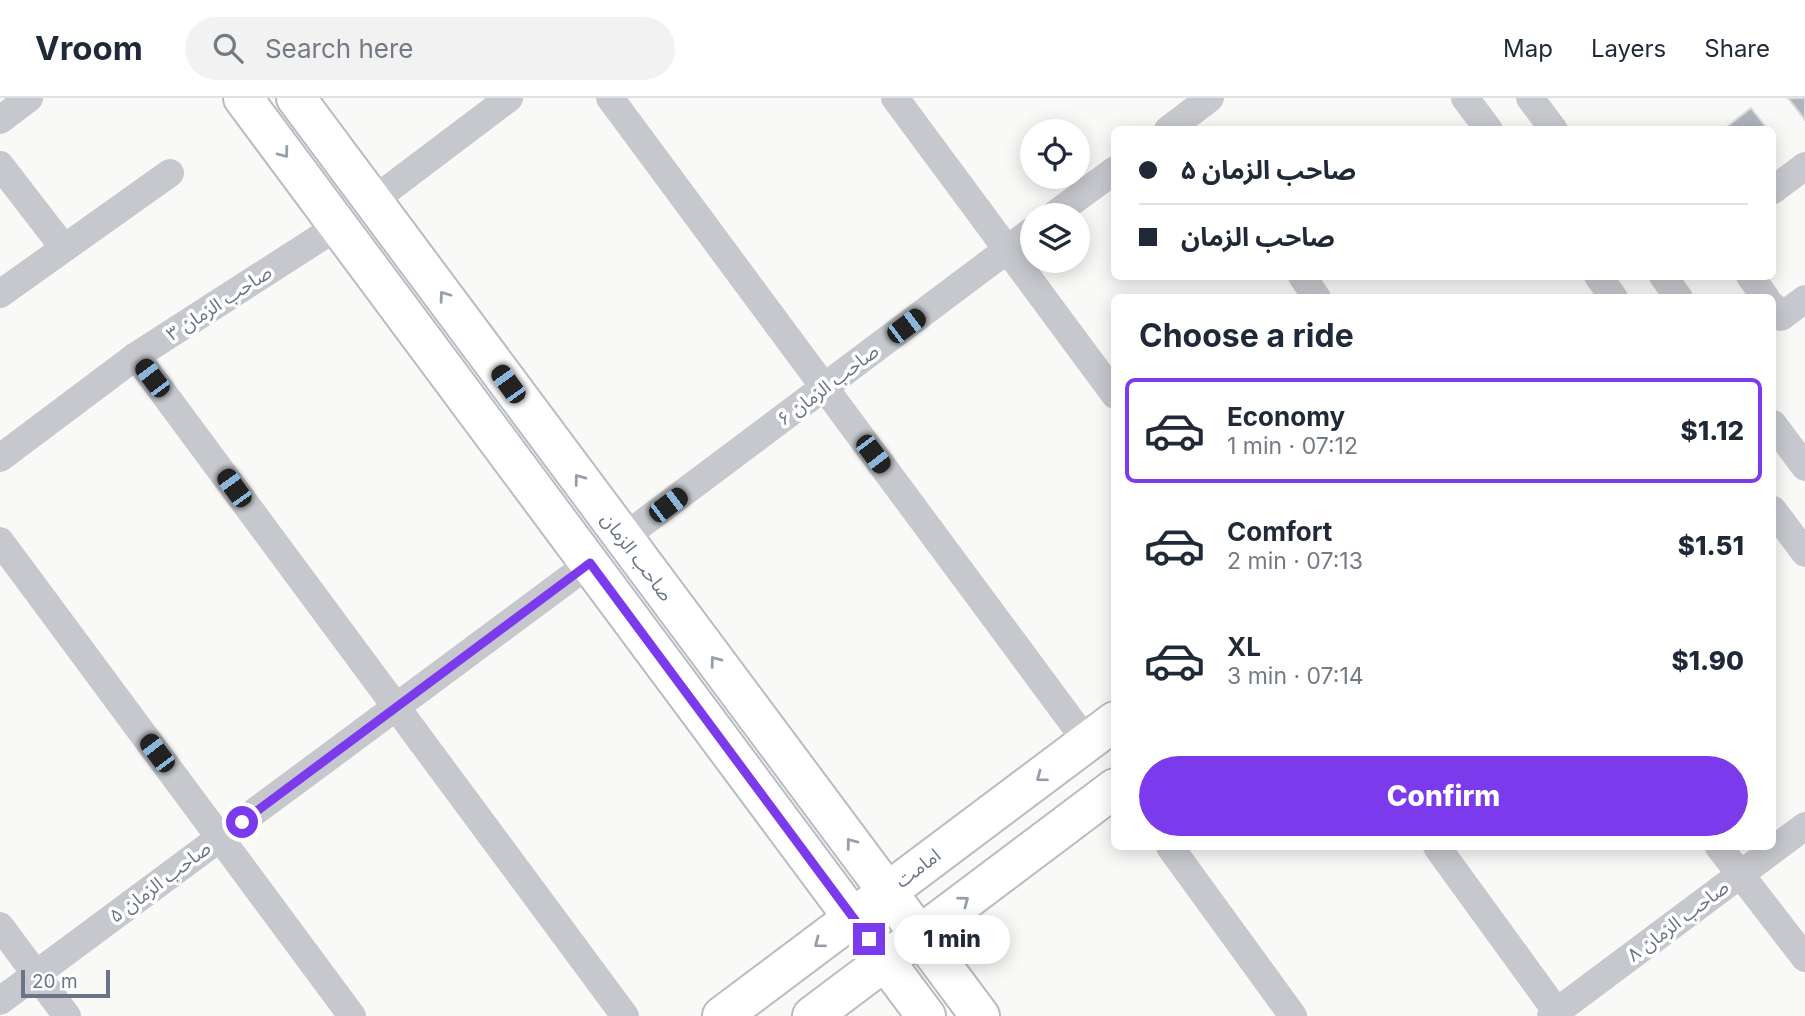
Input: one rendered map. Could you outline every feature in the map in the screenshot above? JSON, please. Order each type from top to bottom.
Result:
[{"type":"street","points":[[0,120],[29,98]]},
{"type":"street","points":[[243,98],[926,1016]]},
{"type":"street","name":"صاحب الزمان","points":[[296,98],[980,1016]]},
{"type":"street","points":[[374,200],[509,98]]},
{"type":"street","points":[[610,98],[824,387],[1101,731]]},
{"type":"street","points":[[895,98],[1111,390]]},
{"type":"street","points":[[1179,119],[1210,98]]},
{"type":"street","points":[[1465,98],[1486,126]]},
{"type":"street","points":[[1530,98],[1551,126]]},
{"type":"street","points":[[0,165],[64,248]]},
{"type":"street","points":[[1776,188],[1805,166]]},
{"type":"street","points":[[0,294],[170,173]]},
{"type":"street","points":[[1070,203],[1111,173]]},
{"type":"street","name":"صاحب الزمان ۳","points":[[0,458],[136,356],[338,226]]},
{"type":"street","name":"صاحب الزمان ۶","points":[[623,538],[1020,240]]},
{"type":"street","points":[[1776,306],[1805,299]]},
{"type":"street","points":[[136,356],[625,1016]]},
{"type":"street","points":[[475,410],[508,384]]},
{"type":"street","points":[[1776,428],[1805,467]]},
{"type":"street","points":[[1776,514],[1805,554]]},
{"type":"street","points":[[0,541],[352,1016]]},
{"type":"street","name":"صاحب الزمان ۵","points":[[0,1001],[590,563]]},
{"type":"street","name":"امامت","points":[[722,1016],[1101,731]]},
{"type":"street","points":[[812,1016],[1111,791]]},
{"type":"street","name":"صاحب الزمان ۸","points":[[1776,848],[1805,826]]},
{"type":"street","points":[[1172,850],[1293,1016]]},
{"type":"street","points":[[1439,850],[1554,1014]]},
{"type":"street","points":[[1721,850],[1805,958]]},
{"type":"street","name":"صاحب الزمان ۸","points":[[1554,1014],[1773,850]]},
{"type":"street","points":[[0,926],[67,1016]]},
{"type":"building","points":[[1788,98],[1805,98],[1805,120]]},
{"type":"building","points":[[1751,108],[1765,126],[1728,126]]},
{"type":"route","points":[[242,822],[590,563],[869,939]]}]
